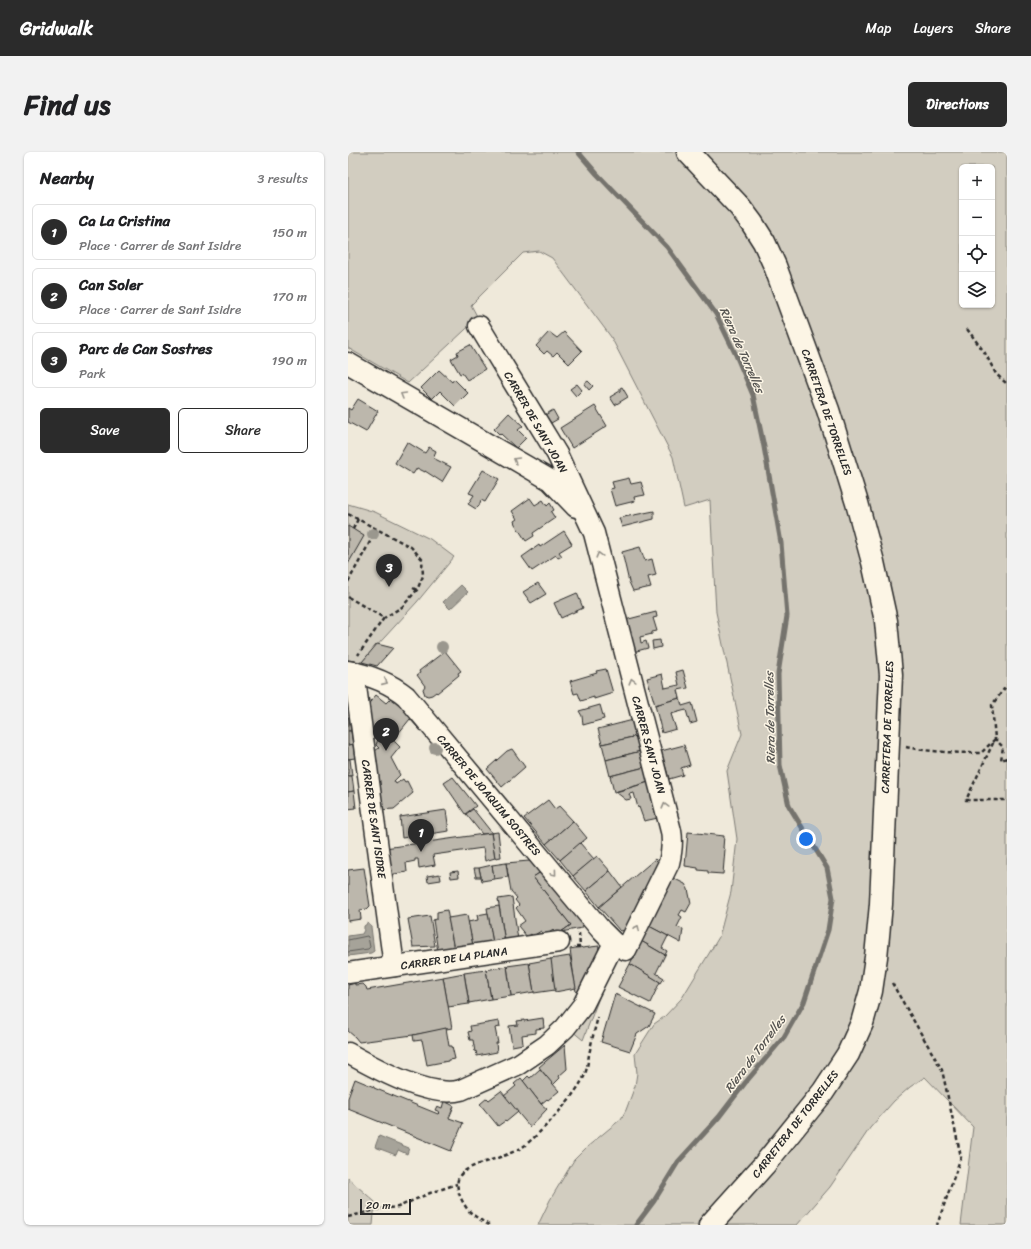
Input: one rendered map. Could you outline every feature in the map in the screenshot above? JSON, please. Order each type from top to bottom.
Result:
[{"type":"main road","name":"CARRETERA DE TORRELLES","points":[[688,152],[740,207],[764,242],[775,266],[828,410],[857,503],[873,562],[886,621],[891,675],[881,904],[871,991],[862,1022],[848,1054],[823,1092],[764,1165],[710,1225]]},
{"type":"street","name":"CARRER DE SANT JOAN","points":[[479,326],[557,454],[588,520]]},
{"type":"street","points":[[348,363],[550,480],[588,520]]},
{"type":"street","points":[[537,472],[557,454]]},
{"type":"street","name":"CARRER SANT JOAN","points":[[588,520],[594,533],[671,830],[673,843],[669,863],[626,950],[614,943]]},
{"type":"street","name":"CARRER DE JOAQUIM SOSTRES","points":[[353,666],[395,687],[406,696],[601,930],[614,943]]},
{"type":"street","name":"CARRER DE SANT ISIDRE","points":[[353,666],[394,966]]},
{"type":"street","name":"CARRER DE LA PLANA","points":[[348,973],[559,942]]},
{"type":"street","points":[[348,1053],[413,1085],[446,1092],[461,1090],[519,1064],[547,1045],[583,1005],[614,943]]},
{"type":"path","points":[[967,329],[985,353],[996,374],[1007,384]]},
{"type":"path","points":[[348,514],[411,547],[422,559],[423,576],[417,590],[402,607],[384,618],[353,666]]},
{"type":"path","points":[[353,529],[358,519]]},
{"type":"path","points":[[348,582],[377,529]]},
{"type":"path","points":[[413,588],[417,590]]},
{"type":"path","points":[[348,597],[384,618]]},
{"type":"path","points":[[1007,685],[992,705],[995,739],[966,800],[1007,800]]},
{"type":"path","points":[[888,743],[918,750],[981,753],[995,739]]},
{"type":"path","points":[[995,739],[1003,747],[1002,760],[1007,758]]},
{"type":"path","points":[[892,983],[942,1070],[961,1157],[937,1225]]},
{"type":"path","points":[[489,1225],[469,1211],[460,1196],[457,1184],[459,1177],[465,1170],[478,1164],[490,1162],[524,1146],[537,1135],[574,1094],[585,1074],[590,1047],[600,1012]]},
{"type":"path","points":[[348,1217],[379,1209],[398,1207],[430,1193],[457,1184]]},
{"type":"shaded area","points":[[348,152],[1007,152],[1007,1225],[961,1225],[973,1127],[925,1077],[910,1087],[894,1101],[870,1128],[830,1187],[797,1225],[538,1225],[550,1200],[574,1160],[587,1147],[621,1119],[635,1086],[637,1073],[635,1054],[654,1024],[664,1017],[682,998],[719,937],[731,892],[737,839],[727,771],[742,734],[716,612],[710,500],[684,508],[673,457],[611,337],[552,258],[539,251],[523,253],[471,305],[478,318],[408,383],[348,348]]},
{"type":"shaded area","points":[[348,504],[375,512],[430,539],[454,557],[417,602],[362,662],[348,660]]},
{"type":"shaded area","points":[[608,974],[583,1040],[571,1030]]},
{"type":"shaded area","points":[[348,1178],[375,1202],[373,1225],[348,1225]]},
{"type":"water","points":[[461,585],[468,592],[450,609],[443,602]]},
{"type":"water","points":[[368,923],[371,927],[374,951],[371,953],[348,956],[348,936],[362,934],[364,926]]},
{"type":"water","points":[[379,1136],[409,1148],[407,1154],[398,1150],[396,1155],[375,1147]]},
{"type":"building","points":[[549,332],[557,338],[564,332],[582,351],[569,364],[557,352],[553,356],[547,351],[544,354],[536,346]]},
{"type":"building","points":[[470,345],[485,369],[467,380],[462,373],[460,374],[451,359],[458,355],[457,352]]},
{"type":"building","points":[[439,370],[452,382],[454,379],[468,393],[455,406],[440,391],[432,399],[421,388]]},
{"type":"building","points":[[588,381],[593,386],[589,390],[584,384]]},
{"type":"building","points":[[577,384],[582,390],[576,396],[570,389]]},
{"type":"building","points":[[622,387],[628,397],[615,405],[610,397],[620,391],[620,388]]},
{"type":"building","points":[[358,399],[378,411],[366,432],[348,422],[348,408],[351,410]]},
{"type":"building","points":[[595,406],[607,426],[572,448],[560,428]]},
{"type":"building","points":[[553,410],[558,419],[551,423],[545,415]]},
{"type":"building","points":[[509,413],[523,426],[518,430],[526,438],[516,448],[494,429]]},
{"type":"building","points":[[407,442],[425,453],[429,447],[436,451],[433,458],[451,467],[442,482],[425,471],[417,468],[413,474],[395,463]]},
{"type":"building","points":[[483,470],[499,479],[485,502],[481,500],[476,509],[468,504],[474,495],[469,493]]},
{"type":"building","points":[[629,478],[631,484],[641,482],[645,495],[634,497],[635,501],[615,506],[610,489],[614,488],[612,482]]},
{"type":"building","points":[[530,498],[535,505],[543,500],[547,506],[550,503],[554,510],[551,512],[555,518],[533,533],[534,536],[526,541],[515,524],[514,521],[517,519],[512,511]]},
{"type":"building","points":[[654,511],[654,519],[622,527],[619,518]]},
{"type":"building","points":[[348,526],[364,536],[348,564]]},
{"type":"building","points":[[564,531],[572,544],[559,552],[562,556],[558,558],[556,555],[532,571],[522,557],[539,545],[540,547]]},
{"type":"building","points":[[640,547],[645,561],[652,559],[656,575],[648,577],[651,587],[633,591],[629,582],[622,552]]},
{"type":"building","points":[[538,583],[546,594],[531,603],[523,592]]},
{"type":"building","points":[[577,593],[583,608],[561,618],[554,603]]},
{"type":"building","points":[[656,612],[657,617],[653,618],[657,631],[640,637],[641,643],[646,641],[648,648],[633,652],[625,620]]},
{"type":"building","points":[[660,640],[661,647],[653,649],[652,641]]},
{"type":"building","points":[[377,644],[393,648],[377,666],[362,662]]},
{"type":"building","points":[[445,651],[461,671],[458,673],[459,675],[437,693],[436,692],[428,696],[425,695],[423,689],[425,686],[417,675],[420,673],[419,671]]},
{"type":"building","points":[[606,669],[613,693],[594,699],[594,697],[581,701],[578,693],[574,694],[570,681],[597,673],[596,671]]},
{"type":"building","points":[[683,670],[688,688],[678,690],[680,698],[655,705],[647,678],[662,674],[665,688],[679,685],[676,672]]},
{"type":"building","points":[[376,695],[386,703],[393,696],[421,726],[418,728],[410,719],[393,740],[400,747],[391,758],[400,775],[394,781],[396,784],[403,779],[405,782],[407,781],[413,793],[394,809],[379,810],[371,754],[379,748],[376,745],[378,739],[374,735],[377,732],[367,722],[365,708]]},
{"type":"building","points":[[680,698],[682,706],[692,703],[697,722],[690,724],[686,710],[671,714],[676,729],[662,733],[655,705]]},
{"type":"building","points":[[600,705],[604,719],[583,725],[582,716],[579,711]]},
{"type":"building","points":[[349,717],[351,731],[348,731]]},
{"type":"building","points":[[633,720],[637,736],[602,744],[598,729]]},
{"type":"building","points":[[348,731],[351,731],[353,744],[348,745]]},
{"type":"building","points":[[637,736],[641,751],[606,760],[602,744]]},
{"type":"building","points":[[353,744],[355,758],[348,759],[348,745]]},
{"type":"building","points":[[684,745],[690,765],[681,768],[683,775],[669,779],[661,751]]},
{"type":"building","points":[[512,749],[525,767],[502,787],[487,769],[507,751]]},
{"type":"building","points":[[641,751],[645,767],[610,776],[606,760]]},
{"type":"building","points":[[348,759],[350,759],[352,776],[348,776]]},
{"type":"building","points":[[645,767],[649,782],[614,792],[610,776]]},
{"type":"building","points":[[348,776],[352,776],[354,791],[348,792]]},
{"type":"building","points":[[453,777],[476,806],[465,814],[444,783]]},
{"type":"building","points":[[649,782],[658,818],[644,821],[639,807],[638,808],[634,793],[629,794],[631,799],[626,800],[616,792]]},
{"type":"building","points":[[354,791],[356,808],[348,809],[348,792]]},
{"type":"building","points":[[548,800],[555,809],[559,806],[573,821],[546,844],[524,818]]},
{"type":"building","points":[[473,809],[492,833],[482,834],[466,814]]},
{"type":"building","points":[[446,810],[449,831],[402,838],[400,817]]},
{"type":"building","points":[[573,821],[587,838],[560,860],[546,844]]},
{"type":"building","points":[[498,832],[501,857],[495,858],[491,833]]},
{"type":"building","points":[[688,832],[724,836],[723,848],[725,849],[723,874],[708,873],[708,871],[685,866]]},
{"type":"building","points":[[491,833],[495,858],[485,861],[483,848],[433,855],[435,865],[419,868],[418,859],[415,859],[415,861],[406,863],[407,872],[388,875],[385,848]]},
{"type":"building","points":[[580,843],[594,859],[573,876],[560,860]]},
{"type":"building","points":[[597,856],[610,871],[586,891],[573,876]]},
{"type":"building","points":[[655,859],[660,864],[627,930],[620,931],[599,907]]},
{"type":"building","points":[[529,861],[533,865],[535,864],[541,872],[533,877],[571,925],[558,934],[553,930],[545,936],[541,931],[533,936],[531,934],[527,937],[518,926],[525,921],[516,908],[519,905],[515,900],[517,898],[511,891],[506,863]]},
{"type":"building","points":[[506,863],[508,877],[494,879],[492,865]]},
{"type":"building","points":[[492,865],[494,879],[482,881],[479,868]]},
{"type":"building","points":[[364,868],[370,906],[367,909],[360,910],[361,919],[348,921],[348,870]]},
{"type":"building","points":[[474,868],[479,868],[481,877],[476,877]]},
{"type":"building","points":[[458,871],[459,877],[451,878],[450,872]]},
{"type":"building","points":[[610,871],[622,887],[599,907],[586,891]]},
{"type":"building","points":[[541,872],[583,920],[582,928],[561,932],[571,925],[533,877]]},
{"type":"building","points":[[440,874],[441,880],[428,882],[427,876]]},
{"type":"building","points":[[673,878],[685,884],[688,889],[691,903],[686,912],[682,910],[679,915],[682,917],[677,927],[683,929],[681,943],[649,926]]},
{"type":"building","points":[[512,897],[518,940],[505,942],[498,899]]},
{"type":"building","points":[[499,906],[505,942],[493,944],[487,908]]},
{"type":"building","points":[[447,910],[454,949],[438,952],[433,920],[437,919],[437,912]]},
{"type":"building","points":[[488,913],[493,944],[473,946],[468,922],[478,920],[477,915]]},
{"type":"building","points":[[467,915],[473,946],[454,949],[448,918]]},
{"type":"building","points":[[430,916],[435,946],[413,947],[408,919]]},
{"type":"building","points":[[649,926],[668,936],[662,948],[667,951],[665,955],[641,941]]},
{"type":"building","points":[[641,941],[665,955],[656,973],[664,978],[661,983],[630,964]]},
{"type":"building","points":[[599,946],[598,954],[582,991],[576,992],[570,949]]},
{"type":"building","points":[[570,956],[576,988],[555,992],[550,959]]},
{"type":"building","points":[[551,959],[555,990],[534,993],[529,963]]},
{"type":"building","points":[[529,963],[534,992],[511,996],[507,966]]},
{"type":"building","points":[[630,964],[660,982],[650,1003],[618,987]]},
{"type":"building","points":[[507,966],[511,996],[491,999],[486,970]]},
{"type":"building","points":[[486,970],[491,999],[469,1003],[464,973]]},
{"type":"building","points":[[464,973],[469,1004],[448,1007],[443,977]]},
{"type":"building","points":[[443,977],[452,1028],[359,1042],[348,1031],[348,985],[355,983],[355,985],[363,984],[367,990]]},
{"type":"building","points":[[615,994],[655,1014],[649,1026],[637,1034],[630,1051],[601,1042]]},
{"type":"building","points":[[543,1018],[544,1028],[536,1029],[536,1033],[522,1035],[523,1044],[512,1046],[509,1026],[518,1025],[517,1021]]},
{"type":"building","points":[[499,1021],[500,1027],[495,1028],[498,1043],[496,1043],[497,1052],[477,1056],[473,1040],[470,1040],[468,1032],[471,1031],[470,1026]]},
{"type":"building","points":[[446,1028],[449,1046],[452,1046],[455,1059],[427,1065],[422,1040],[414,1041],[413,1035]]},
{"type":"building","points":[[565,1045],[567,1069],[559,1076],[560,1078],[553,1085],[539,1067]]},
{"type":"building","points":[[540,1069],[559,1091],[541,1104],[523,1081],[528,1076],[530,1078]]},
{"type":"building","points":[[521,1078],[541,1104],[547,1109],[530,1127],[504,1096],[516,1086],[514,1084]]},
{"type":"building","points":[[355,1079],[438,1114],[440,1112],[435,1110],[437,1106],[442,1108],[444,1101],[454,1106],[449,1118],[463,1123],[451,1151],[348,1109],[348,1098]]},
{"type":"building","points":[[501,1091],[518,1112],[506,1122],[505,1121],[498,1126],[480,1104],[487,1098],[489,1100]]},
{"type":"waterway","name":"Riera de Torrelles","points":[[578,152],[667,247],[716,314],[753,395],[781,543],[787,616],[778,674],[780,765],[789,806],[827,868],[833,898],[828,930],[804,1002],[784,1037],[745,1083],[719,1117],[678,1162],[654,1201],[636,1225]]},
{"type":"place","name":"Parc de Can Sostres","points":[[389,587]]},
{"type":"place","name":"Can Soler","points":[[386,751]]},
{"type":"place","name":"Ca La Cristina","points":[[421,852]]}]
